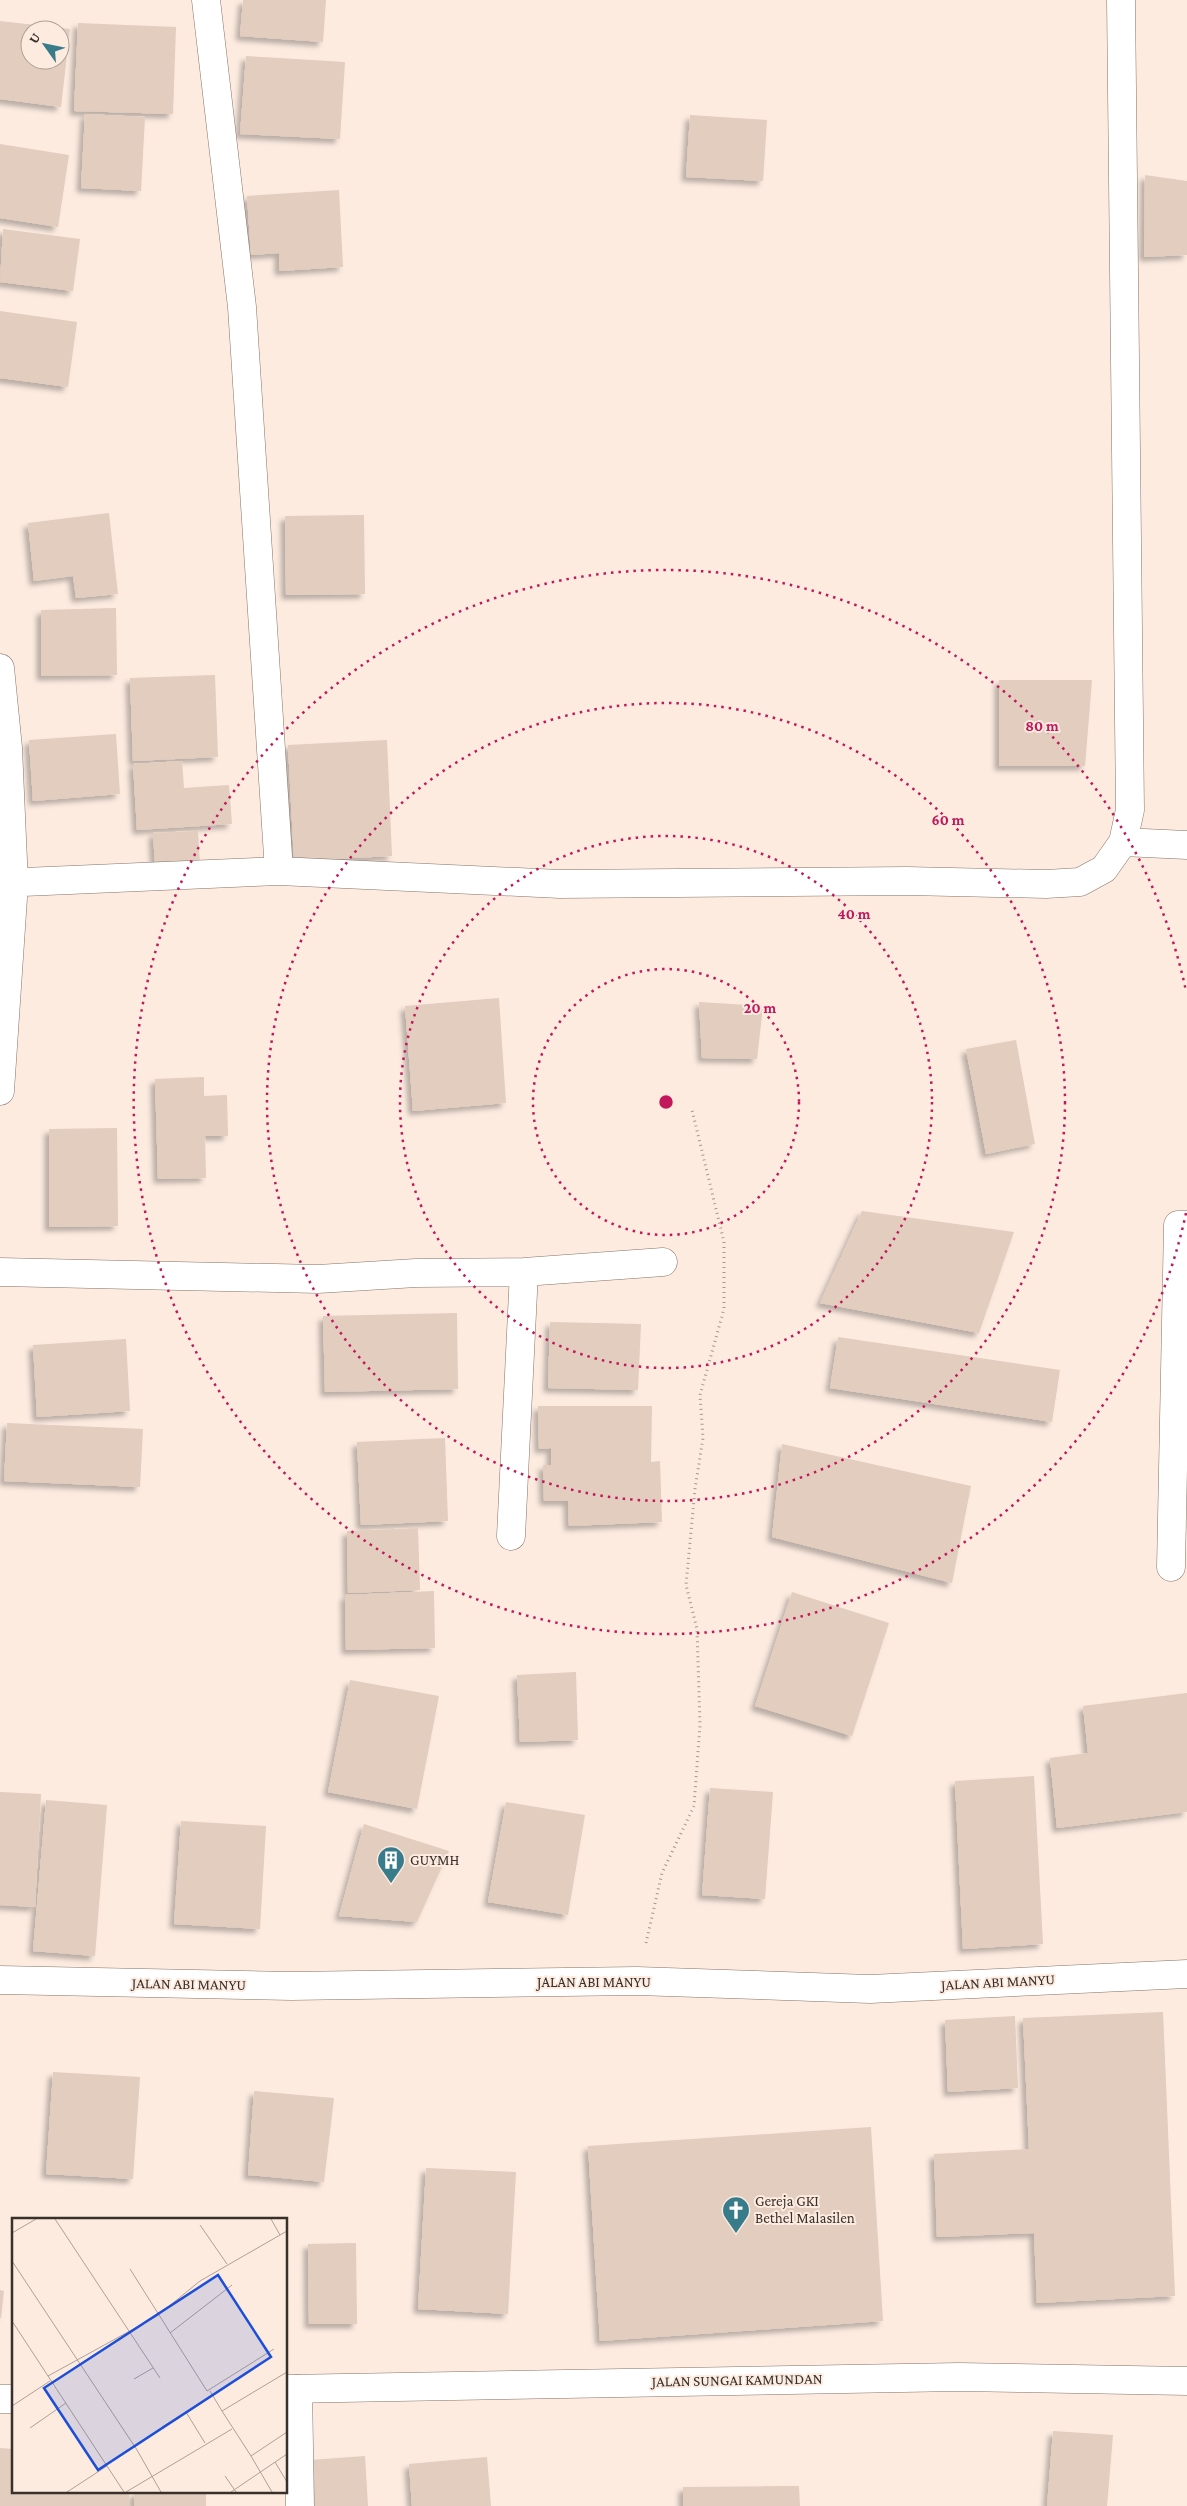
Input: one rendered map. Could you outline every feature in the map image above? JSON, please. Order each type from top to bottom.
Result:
[{"type":"street","points":[[206,0],[242,307],[279,871]]},
{"type":"street","points":[[7,883],[279,871],[560,884],[907,881],[1046,884],[1080,882],[1104,870],[1123,842],[1130,801],[1121,0]]},
{"type":"street","points":[[0,668],[8,748],[7,883],[0,1091]]},
{"type":"street","points":[[1123,842],[1187,845]]},
{"type":"street","points":[[1171,1567],[1178,1225],[1187,1225]]},
{"type":"street","points":[[0,1272],[318,1279],[416,1273],[524,1272],[663,1262]]},
{"type":"street","points":[[511,1536],[524,1272]]},
{"type":"street","name":"JALAN ABI MANYU","points":[[0,1980],[291,1986],[637,1980],[870,1989],[1187,1974]]},
{"type":"street","name":"JALAN SUNGAI KAMUNDAN","points":[[292,2389],[959,2377],[1187,2381]]},
{"type":"street","points":[[292,2389],[300,2506]]},
{"type":"path","points":[[637,1980],[662,1873],[694,1806],[700,1725],[697,1629],[686,1585],[695,1489],[703,1438],[700,1395],[724,1309],[724,1242],[692,1110]]},
{"type":"building","points":[[243,0],[326,0],[323,42],[240,36]]},
{"type":"building","points":[[0,21],[20,23],[20,70],[65,70],[61,107],[0,99]]},
{"type":"building","points":[[78,23],[176,27],[173,114],[74,111]]},
{"type":"building","points":[[246,56],[345,62],[340,139],[240,134]]},
{"type":"building","points":[[85,114],[145,117],[141,191],[81,188]]},
{"type":"building","points":[[690,115],[767,120],[763,181],[686,177]]},
{"type":"building","points":[[0,144],[69,155],[58,227],[0,218]]},
{"type":"building","points":[[1145,175],[1187,181],[1187,255],[1144,257]]},
{"type":"building","points":[[339,190],[343,267],[279,271],[279,253],[251,255],[247,196]]},
{"type":"building","points":[[3,229],[80,239],[73,291],[0,282]]},
{"type":"building","points":[[0,311],[77,322],[68,387],[0,378]]},
{"type":"building","points":[[109,513],[118,594],[76,598],[73,576],[34,581],[28,523]]},
{"type":"building","points":[[364,515],[365,594],[286,595],[285,516]]},
{"type":"building","points":[[116,608],[117,675],[41,676],[41,610]]},
{"type":"building","points":[[215,675],[218,757],[133,761],[130,678]]},
{"type":"building","points":[[999,680],[1092,680],[1085,766],[999,766]]},
{"type":"building","points":[[116,734],[120,794],[33,801],[29,740]]},
{"type":"building","points":[[387,740],[392,856],[294,861],[288,745]]},
{"type":"building","points":[[182,761],[184,788],[229,785],[232,824],[137,830],[133,764]]},
{"type":"building","points":[[198,831],[200,864],[155,866],[153,833]]},
{"type":"building","points":[[499,998],[506,1103],[413,1111],[405,1006]]},
{"type":"building","points":[[699,1002],[763,1006],[757,1059],[702,1058]]},
{"type":"building","points":[[1016,1040],[1035,1144],[986,1154],[966,1049]]},
{"type":"building","points":[[204,1077],[204,1096],[227,1095],[228,1136],[205,1136],[206,1178],[158,1179],[155,1079]]},
{"type":"building","points":[[117,1128],[118,1226],[49,1227],[49,1129]]},
{"type":"building","points":[[862,1211],[1014,1232],[979,1333],[820,1303]]},
{"type":"building","points":[[457,1313],[458,1389],[325,1392],[323,1316]]},
{"type":"building","points":[[550,1322],[641,1324],[638,1390],[548,1388]]},
{"type":"building","points":[[838,1337],[1060,1370],[1052,1422],[830,1388]]},
{"type":"building","points":[[126,1339],[130,1411],[37,1417],[33,1345]]},
{"type":"building","points":[[538,1406],[652,1406],[651,1462],[660,1461],[662,1522],[569,1526],[568,1501],[544,1501],[543,1465],[551,1465],[551,1448],[539,1449]]},
{"type":"building","points":[[7,1423],[143,1429],[140,1487],[4,1481]]},
{"type":"building","points":[[445,1438],[448,1521],[361,1525],[357,1442]]},
{"type":"building","points":[[782,1444],[971,1486],[952,1583],[772,1537]]},
{"type":"building","points":[[418,1528],[420,1590],[348,1593],[347,1531]]},
{"type":"building","points":[[434,1591],[435,1648],[346,1650],[345,1595]]},
{"type":"building","points":[[792,1592],[889,1623],[852,1736],[755,1706]]},
{"type":"building","points":[[576,1672],[578,1740],[520,1742],[517,1675]]},
{"type":"building","points":[[350,1680],[439,1696],[417,1809],[328,1792]]},
{"type":"building","points":[[1187,1693],[1187,1812],[1057,1828],[1050,1758],[1088,1753],[1083,1706]]},
{"type":"building","points":[[1034,1776],[1043,1944],[963,1949],[955,1781]]},
{"type":"building","points":[[710,1788],[773,1792],[765,1899],[702,1895]]},
{"type":"building","points":[[0,1792],[41,1794],[35,1907],[0,1905]]},
{"type":"building","points":[[46,1800],[107,1805],[95,1956],[33,1951]]},
{"type":"building","points":[[506,1802],[585,1815],[568,1915],[488,1902]]},
{"type":"building","points":[[181,1821],[266,1826],[260,1929],[174,1924]]},
{"type":"building","name":"GUYMH","points":[[364,1824],[449,1851],[417,1922],[339,1916]]},
{"type":"building","points":[[1163,2012],[1175,2296],[1037,2303],[1034,2233],[937,2237],[934,2154],[1029,2149],[1023,2018]]},
{"type":"building","points":[[1015,2016],[1018,2088],[948,2092],[945,2020]]},
{"type":"building","points":[[53,2072],[140,2077],[133,2179],[46,2174]]},
{"type":"building","points":[[254,2091],[334,2098],[324,2182],[248,2175]]},
{"type":"building","name":"Gereja GKI Bethel Malasilen","points":[[871,2127],[883,2321],[600,2341],[588,2146]]},
{"type":"building","points":[[426,2168],[516,2172],[508,2314],[418,2309]]},
{"type":"building","points":[[356,2243],[357,2324],[309,2324],[308,2244]]},
{"type":"building","points":[[0,2290],[4,2291],[1,2318],[0,2318]]},
{"type":"building","points":[[1053,2431],[1113,2435],[1107,2506],[1047,2506]]},
{"type":"building","points":[[0,2448],[12,2449],[12,2494],[129,2494],[129,2506],[0,2506]]},
{"type":"building","points":[[365,2456],[368,2506],[313,2506],[310,2460]]},
{"type":"building","points":[[487,2457],[491,2506],[412,2506],[409,2464]]},
{"type":"building","points":[[799,2486],[800,2506],[683,2506],[683,2487]]},
{"type":"building","points":[[134,2494],[206,2494],[206,2506],[134,2506]]},
{"type":"place","name":"GUYMH","points":[[391,1884]]},
{"type":"place","name":"Gereja GKI Bethel Malasilen","points":[[736,2234]]}]
